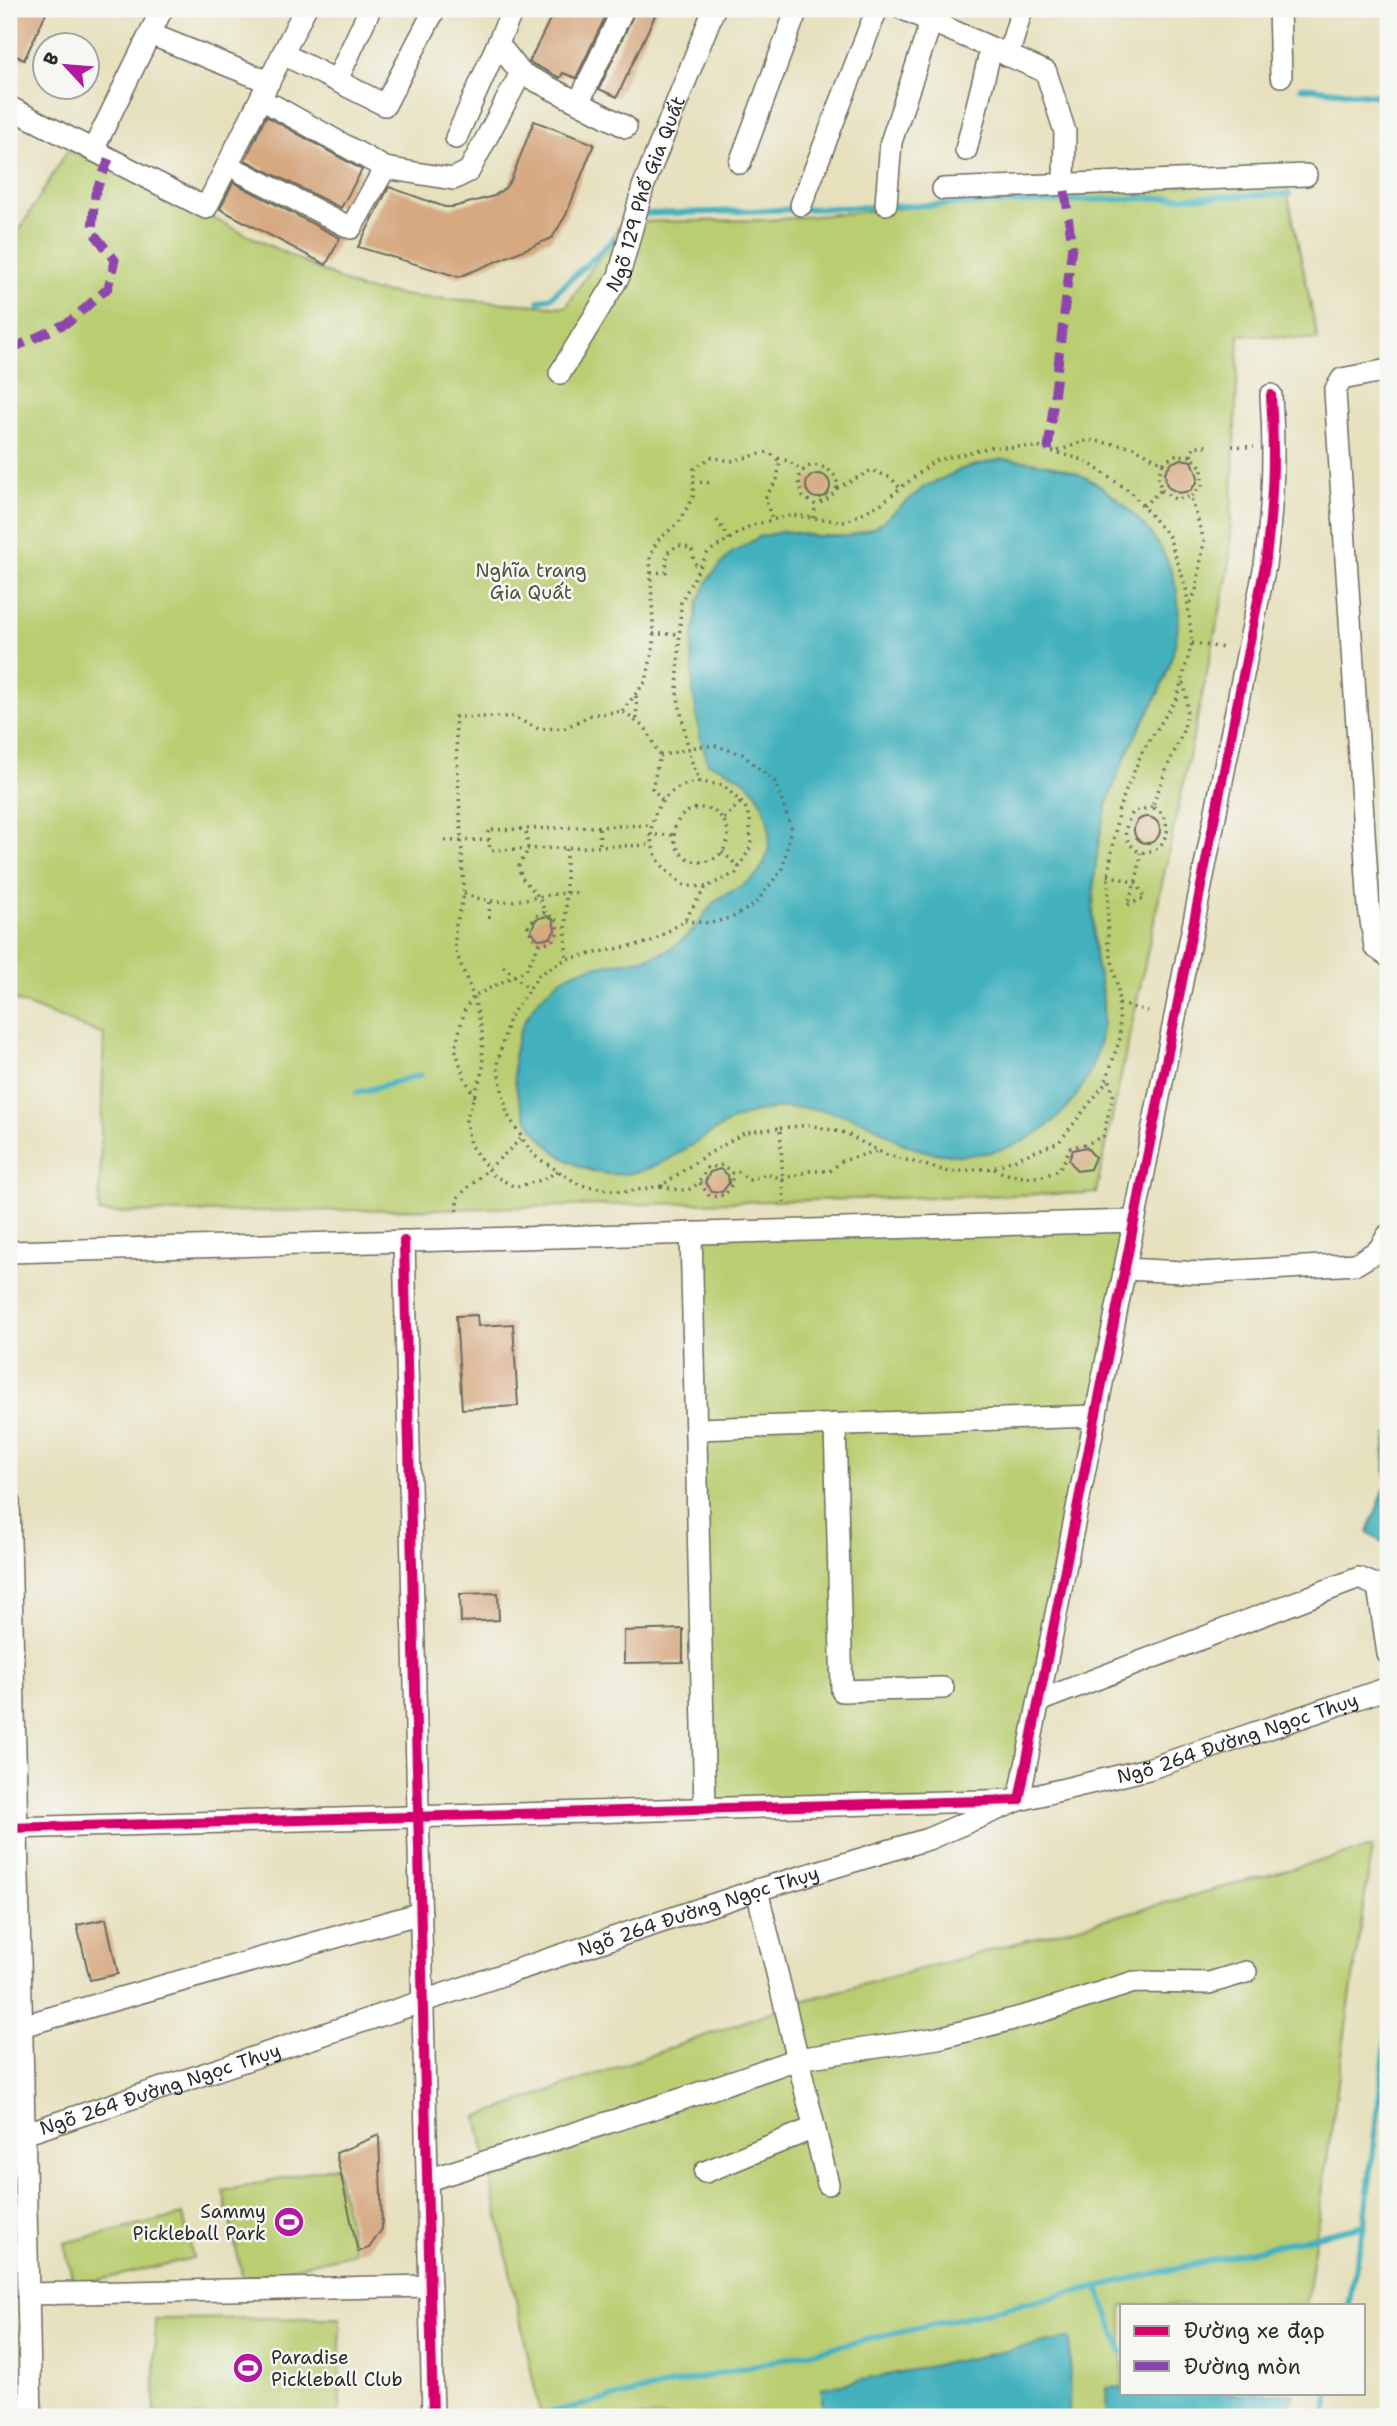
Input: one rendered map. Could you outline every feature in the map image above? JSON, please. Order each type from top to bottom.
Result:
[{"type":"street","points":[[93,150],[162,9]]},
{"type":"street","points":[[9,107],[206,208],[305,9]]},
{"type":"street","points":[[337,80],[370,9]]},
{"type":"street","points":[[283,54],[386,105],[435,9]]},
{"type":"street","points":[[456,138],[513,9]]},
{"type":"street","points":[[579,102],[623,9]]},
{"type":"street","name":"Ngõ 129 Phố Gia Quất","points":[[560,373],[619,276],[643,187],[714,9]]},
{"type":"street","points":[[740,163],[797,9]]},
{"type":"street","points":[[801,205],[877,9]]},
{"type":"street","points":[[966,150],[1000,52],[1022,9]]},
{"type":"street","points":[[1279,9],[1281,76]]},
{"type":"street","points":[[886,204],[891,142],[916,14],[1046,72],[1065,132],[1064,183]]},
{"type":"street","points":[[150,34],[269,82]]},
{"type":"street","points":[[499,45],[521,73],[626,127]]},
{"type":"street","points":[[274,106],[384,168],[453,179],[469,172],[521,73]]},
{"type":"street","points":[[241,172],[351,228],[384,168]]},
{"type":"street","points":[[943,189],[1306,175]]},
{"type":"street","points":[[1388,370],[1342,379],[1335,391],[1369,908],[1375,947],[1388,956]]},
{"type":"street","points":[[13,1828],[1019,1800],[1265,565],[1273,505],[1275,447],[1271,395]]},
{"type":"street","points":[[9,1252],[1134,1221]]},
{"type":"street","points":[[691,1233],[705,1809]]},
{"type":"street","points":[[1125,1269],[1202,1273],[1356,1264],[1379,1250],[1388,1235]]},
{"type":"street","points":[[404,1241],[433,2417]]},
{"type":"street","points":[[696,1429],[1096,1416]]},
{"type":"street","points":[[835,1424],[842,1691],[943,1688]]},
{"type":"street","points":[[9,1500],[17,2136],[28,2294],[31,2417]]},
{"type":"street","points":[[1039,1701],[1359,1578],[1378,1586],[1388,1654]]},
{"type":"street","name":"Ngõ 264 Đường Ngọc Thụy","points":[[17,2136],[757,1890],[928,1839],[1019,1800],[1148,1769],[1388,1688]]},
{"type":"street","points":[[757,1890],[828,2184]]},
{"type":"street","points":[[15,2028],[421,1913]]},
{"type":"street","points":[[428,2180],[682,2099],[797,2059],[938,2038],[1033,2014],[1134,1982],[1209,1983],[1246,1972]]},
{"type":"street","points":[[705,2172],[814,2128]]},
{"type":"street","points":[[28,2294],[430,2286]]},
{"type":"path","points":[[1056,452],[1088,440],[1133,447],[1163,463]]},
{"type":"path","points":[[1191,456],[1194,446],[1207,446]]},
{"type":"path","points":[[661,1186],[702,1157],[746,1132],[810,1125],[845,1133],[884,1154],[950,1172],[993,1168],[1059,1142],[1105,1084],[1120,1038],[1118,989],[1108,943],[1108,876],[1116,823],[1119,808],[1143,752],[1177,698],[1192,643],[1186,587],[1169,537],[1131,492],[1084,460],[1037,447],[991,447],[934,461],[882,503],[845,522],[791,515],[750,526],[708,552],[681,602],[677,693],[689,749],[700,782]]},
{"type":"path","points":[[558,1171],[542,1180],[515,1187],[493,1175],[470,1146],[466,1120],[483,1070],[482,1030],[474,996],[455,950],[455,929],[464,894],[455,718],[513,717],[539,729],[565,728],[591,715],[622,711],[646,681],[653,634],[650,557],[657,541],[679,522],[693,498],[694,469],[710,457],[731,461],[769,452],[780,462],[777,479],[765,498],[772,520]]},
{"type":"path","points":[[1175,455],[1191,456],[1202,468],[1202,485],[1191,497],[1175,499],[1161,490],[1158,476],[1163,463],[1175,455]]},
{"type":"path","points":[[774,457],[788,461],[804,471]]},
{"type":"path","points":[[817,505],[803,497],[799,480],[804,471],[813,465],[830,469],[836,478],[837,488]]},
{"type":"path","points":[[813,518],[817,505],[829,499],[837,488],[872,470],[891,478],[900,488]]},
{"type":"path","points":[[694,482],[714,483]]},
{"type":"path","points":[[1143,506],[1161,490]]},
{"type":"path","points":[[1188,608],[1196,591],[1204,541],[1191,497]]},
{"type":"path","points":[[717,520],[729,539]]},
{"type":"path","points":[[651,573],[666,572],[667,553],[678,545],[692,549],[694,563],[700,567]]},
{"type":"path","points":[[653,634],[680,634]]},
{"type":"path","points":[[1192,643],[1224,648]]},
{"type":"path","points":[[1152,807],[1183,737],[1188,700],[1183,678]]},
{"type":"path","points":[[636,694],[637,722]]},
{"type":"path","points":[[622,711],[646,729],[660,756],[652,788],[663,801]]},
{"type":"path","points":[[660,756],[700,746],[716,746],[741,754],[775,782],[791,827],[783,868],[754,905],[733,917],[711,923],[684,921]]},
{"type":"path","points":[[700,782],[723,785],[746,806],[750,820],[751,846],[736,873],[706,887],[685,885],[661,867],[649,835],[657,806],[663,801],[685,783],[700,782]]},
{"type":"path","points":[[724,818],[741,802]]},
{"type":"path","points":[[1152,807],[1162,813],[1168,829],[1162,846],[1154,851],[1140,853],[1130,845],[1125,835],[1126,825],[1133,812],[1152,807]]},
{"type":"path","points":[[693,809],[710,809],[724,818],[729,835],[722,852],[715,858],[697,862],[681,853],[674,835],[679,819],[693,809]]},
{"type":"path","points":[[1116,823],[1126,825]]},
{"type":"path","points":[[652,825],[488,830],[489,850],[653,845]]},
{"type":"path","points":[[599,828],[600,847]]},
{"type":"path","points":[[526,830],[528,850],[519,866],[521,877],[539,897],[545,912],[556,920],[558,932],[552,941],[539,944]]},
{"type":"path","points":[[649,835],[674,835]]},
{"type":"path","points":[[445,841],[489,840]]},
{"type":"path","points":[[566,848],[566,959]]},
{"type":"path","points":[[722,852],[739,867]]},
{"type":"path","points":[[1108,876],[1136,883],[1145,898],[1128,905],[1136,883],[1140,868],[1140,853]]},
{"type":"path","points":[[699,1183],[710,1197],[725,1195],[732,1184],[732,1173],[723,1165],[707,1168],[699,1183],[690,1190],[661,1186],[624,1192],[580,1185],[533,1156],[507,1114],[497,1065],[509,1018],[539,975],[566,959],[651,942],[684,921],[706,887]]},
{"type":"path","points":[[464,894],[490,901],[513,902],[566,892],[580,893]]},
{"type":"path","points":[[489,918],[490,901]]},
{"type":"path","points":[[539,944],[528,928],[536,916],[545,912]]},
{"type":"path","points":[[475,1097],[464,1077],[455,1048],[465,1009],[474,996],[526,970],[539,944]]},
{"type":"path","points":[[503,966],[528,989]]},
{"type":"path","points":[[1119,1004],[1151,1012]]},
{"type":"path","points":[[993,1168],[1007,1176],[1046,1176],[1061,1167],[1070,1147],[1102,1136],[1113,1095],[1109,1074]]},
{"type":"path","points":[[502,1118],[507,1114]]},
{"type":"path","points":[[780,1128],[784,1202]]},
{"type":"path","points":[[457,1211],[457,1198],[522,1138]]},
{"type":"path","points":[[732,1173],[739,1172],[749,1180],[767,1174],[783,1179],[810,1171],[830,1171],[842,1161],[877,1150]]},
{"type":"green space","name":"Nghĩa trang Gia Quất","points":[[68,149],[360,289],[418,297],[566,307],[622,222],[768,220],[1284,176],[1318,340],[1239,334],[1229,569],[1096,1193],[446,1209],[99,1213],[104,1035],[9,998],[9,248]]},
{"type":"green space","points":[[1134,1221],[1019,1800],[705,1809],[691,1233]]},
{"type":"green space","points":[[1372,1847],[1306,2304],[1120,2304],[1120,2394],[1294,2394],[1290,2417],[541,2417],[477,2117],[802,2001]]},
{"type":"green space","name":"Sammy Pickleball Park","points":[[336,2166],[355,2253],[243,2279],[223,2191]]},
{"type":"green space","name":"Sammy Pickleball Park","points":[[183,2215],[193,2258],[74,2286],[64,2243]]},
{"type":"green space","name":"Paradise Pickleball Club","points":[[340,2318],[340,2417],[155,2417],[155,2319]]},
{"type":"water","points":[[1002,459],[1043,464],[1077,473],[1122,503],[1155,539],[1167,560],[1175,582],[1178,604],[1178,626],[1167,672],[1119,771],[1100,834],[1093,900],[1103,1018],[1097,1054],[1082,1087],[1072,1102],[1046,1127],[1013,1146],[975,1154],[956,1155],[918,1149],[851,1117],[812,1109],[786,1108],[747,1115],[657,1165],[633,1173],[608,1174],[579,1166],[558,1154],[533,1128],[522,1106],[515,1079],[515,1048],[525,1020],[533,1008],[555,984],[580,970],[650,957],[672,947],[694,929],[714,902],[754,877],[768,852],[769,828],[757,793],[742,778],[708,763],[700,737],[693,691],[692,647],[698,602],[710,577],[730,554],[759,537],[785,531],[815,536],[848,536],[876,527],[924,487],[964,468]]},
{"type":"water","points":[[1388,1433],[1388,1548],[1368,1532],[1387,1482],[1384,1455]]},
{"type":"water","points":[[1070,2338],[1069,2417],[822,2417],[822,2388]]},
{"type":"water","points":[[1120,2387],[1120,2394],[1291,2394],[1285,2417],[1107,2417],[1106,2388]]},
{"type":"building","points":[[9,9],[48,9],[37,32],[32,32],[32,43],[24,60],[9,52]]},
{"type":"building","points":[[555,9],[609,9],[576,78],[563,73],[560,78],[529,62]]},
{"type":"building","points":[[636,9],[658,9],[617,97],[599,89]]},
{"type":"building","points":[[266,116],[362,170],[341,208],[245,160]]},
{"type":"building","points":[[534,121],[594,144],[566,215],[552,238],[459,277],[358,247],[389,187],[445,207],[494,196],[511,180]]},
{"type":"building","points":[[233,182],[340,238],[326,265],[220,209]]},
{"type":"building","points":[[1181,459],[1192,461],[1198,477],[1190,491],[1179,493],[1169,488],[1165,472],[1171,463]]},
{"type":"building","points":[[818,474],[827,477],[830,486],[827,495],[818,498],[809,495],[806,486],[809,477]]},
{"type":"building","points":[[1147,817],[1156,821],[1160,830],[1156,839],[1147,843],[1138,839],[1134,830],[1138,821]]},
{"type":"building","points":[[547,916],[553,919],[555,930],[550,938],[538,939],[531,930],[536,919]]},
{"type":"building","points":[[1086,1147],[1095,1157],[1090,1169],[1077,1171],[1069,1160],[1073,1150]]},
{"type":"building","points":[[720,1169],[728,1175],[729,1183],[722,1192],[712,1191],[705,1182],[710,1172]]},
{"type":"building","points":[[477,1315],[478,1326],[513,1324],[518,1406],[462,1409],[456,1316]]},
{"type":"building","points":[[498,1593],[499,1620],[461,1622],[460,1594]]},
{"type":"building","points":[[683,1629],[683,1662],[624,1663],[624,1631]]},
{"type":"building","points":[[106,1919],[118,1974],[90,1980],[77,1925]]},
{"type":"building","points":[[379,2135],[382,2229],[369,2248],[358,2252],[336,2153]]},
{"type":"waterway","points":[[1301,87],[1388,97]]},
{"type":"waterway","points":[[643,214],[1289,194]]},
{"type":"waterway","points":[[539,301],[551,297],[614,239]]},
{"type":"waterway","points":[[357,1093],[421,1075]]},
{"type":"waterway","points":[[1348,2304],[1364,2225],[1388,2027]]},
{"type":"waterway","points":[[531,2417],[1364,2225]]},
{"type":"waterway","points":[[1098,2287],[1120,2347]]},
{"type":"waterway","points":[[1325,2417],[1330,2394]]},
{"type":"marked path","points":[[9,350],[69,322],[108,288],[115,260],[92,231],[95,194],[109,159]]},
{"type":"marked path","points":[[1048,450],[1072,246],[1064,183]]},
{"type":"cycle path","points":[[9,1828],[1019,1800],[1265,565],[1273,480],[1271,395]]},
{"type":"cycle path","points":[[404,1241],[433,2417]]},
{"type":"place","name":"Sammy Pickleball Park","points":[[289,2222]]},
{"type":"place","name":"Paradise Pickleball Club","points":[[248,2368]]}]
